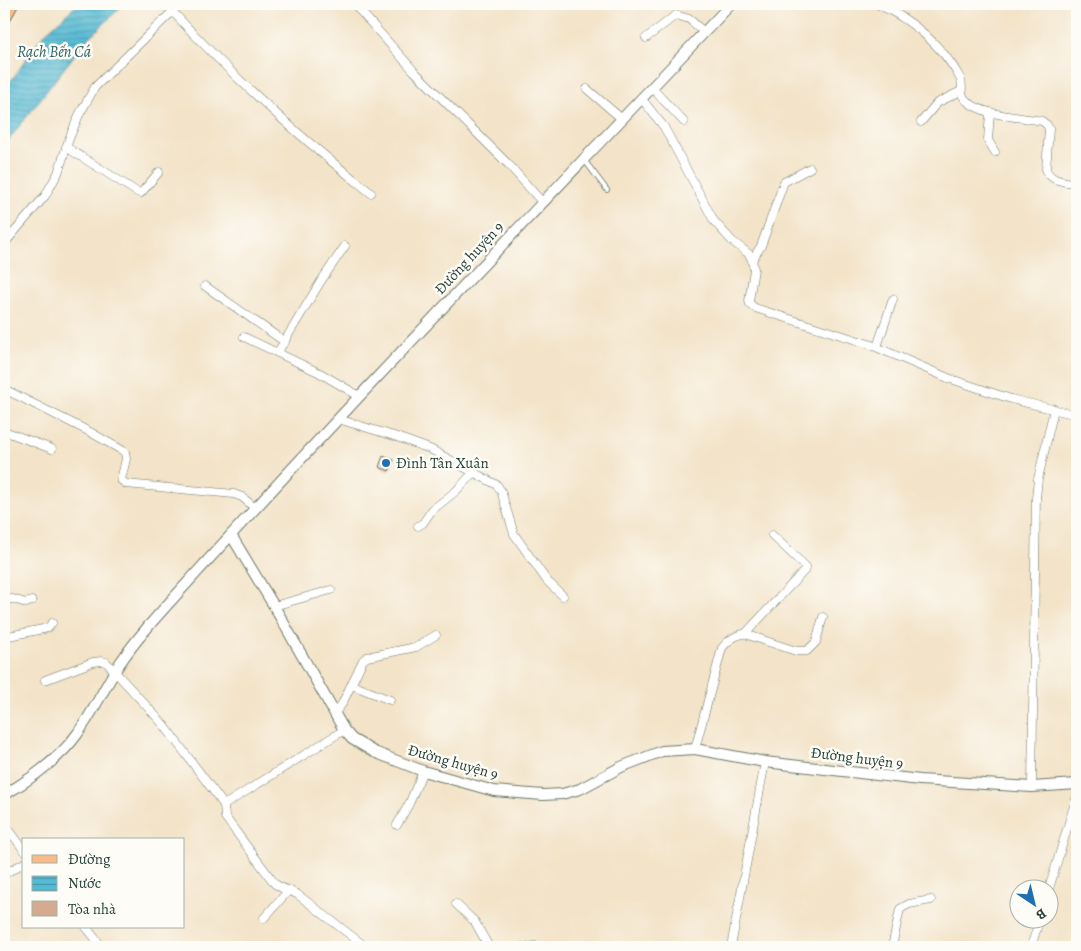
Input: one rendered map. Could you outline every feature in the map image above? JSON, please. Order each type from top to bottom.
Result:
[{"type":"street","points":[[4,244],[44,196],[58,173],[66,146],[79,115],[95,87],[180,4]]},
{"type":"street","points":[[354,4],[414,71],[508,165],[542,202]]},
{"type":"street","name":"Đường huyện 9","points":[[4,795],[50,762],[70,744],[115,671],[146,628],[359,396],[731,4]]},
{"type":"street","points":[[878,4],[894,12],[938,47],[960,79],[963,97],[969,103],[979,109],[990,112],[1042,121],[1047,124],[1049,129],[1046,168],[1048,174],[1053,178],[1077,184]]},
{"type":"street","points":[[172,12],[214,57],[312,146],[370,193]]},
{"type":"street","points":[[646,38],[676,15],[689,19],[704,32]]},
{"type":"street","points":[[651,87],[684,122]]},
{"type":"street","points":[[587,88],[622,119]]},
{"type":"street","points":[[920,122],[937,103],[961,91]]},
{"type":"street","points":[[641,98],[664,127],[714,221],[752,260],[754,269],[749,301],[755,308],[877,348],[948,378],[1011,398],[1077,415]]},
{"type":"street","points":[[990,112],[988,140],[994,152]]},
{"type":"street","points":[[66,146],[137,192],[141,193],[159,172]]},
{"type":"street","points":[[752,260],[761,246],[784,182],[810,168]]},
{"type":"street","points":[[278,352],[321,281],[345,246]]},
{"type":"street","points":[[205,286],[285,342]]},
{"type":"street","points":[[877,348],[893,299]]},
{"type":"street","points":[[244,337],[320,373],[359,396]]},
{"type":"street","points":[[4,389],[90,432],[125,452],[126,459],[121,480],[126,484],[234,494],[242,497],[255,508]]},
{"type":"street","points":[[1032,787],[1036,498],[1038,479],[1054,410]]},
{"type":"street","points":[[338,419],[430,449],[499,488],[514,534],[547,581],[563,596]]},
{"type":"street","points":[[4,431],[52,449]]},
{"type":"street","points":[[418,526],[432,510],[456,490],[473,472]]},
{"type":"street","name":"Đường huyện 9","points":[[230,535],[274,606],[344,730],[352,739],[374,752],[423,771],[494,791],[543,795],[562,794],[591,784],[648,755],[662,751],[695,749],[766,762],[920,780],[1032,787],[1077,784]]},
{"type":"street","points":[[745,634],[805,570],[806,566],[772,535]]},
{"type":"street","points":[[274,606],[331,590]]},
{"type":"street","points":[[4,600],[13,599],[26,604],[32,601]]},
{"type":"street","points":[[695,749],[722,648],[738,635],[745,634],[796,651],[807,651],[816,642],[823,617]]},
{"type":"street","points":[[4,637],[48,628],[52,623]]},
{"type":"street","points":[[334,714],[342,704],[363,660],[367,657],[416,647],[436,635]]},
{"type":"street","points":[[46,680],[102,661],[106,662],[164,725],[224,805],[225,817],[275,884],[289,890],[310,904],[366,947]]},
{"type":"street","points":[[352,685],[390,700]]},
{"type":"street","points":[[224,805],[344,730]]},
{"type":"street","points":[[731,947],[766,762]]},
{"type":"street","points":[[398,825],[423,771]]},
{"type":"street","points":[[1053,878],[1075,815],[1077,796]]},
{"type":"street","points":[[4,823],[22,847]]},
{"type":"street","points":[[4,874],[22,864]]},
{"type":"street","points":[[264,918],[289,890]]},
{"type":"street","points":[[892,947],[900,909],[909,904],[931,900]]},
{"type":"street","points":[[456,904],[474,922],[489,947]]},
{"type":"street","points":[[87,928],[102,947]]},
{"type":"street","points":[[1031,947],[1037,928]]},
{"type":"street","points":[[521,947],[540,947]]},
{"type":"lane","points":[[584,159],[608,190]]},
{"type":"water","name":"Rạch Bến Cá","points":[[78,4],[124,4],[83,44],[4,146],[4,91],[43,35]]},
{"type":"building","name":"Đình Tân Xuân","points":[[383,456],[394,460],[389,471],[379,467]]},
{"type":"place","name":"Đình Tân Xuân","points":[[386,463]]}]
